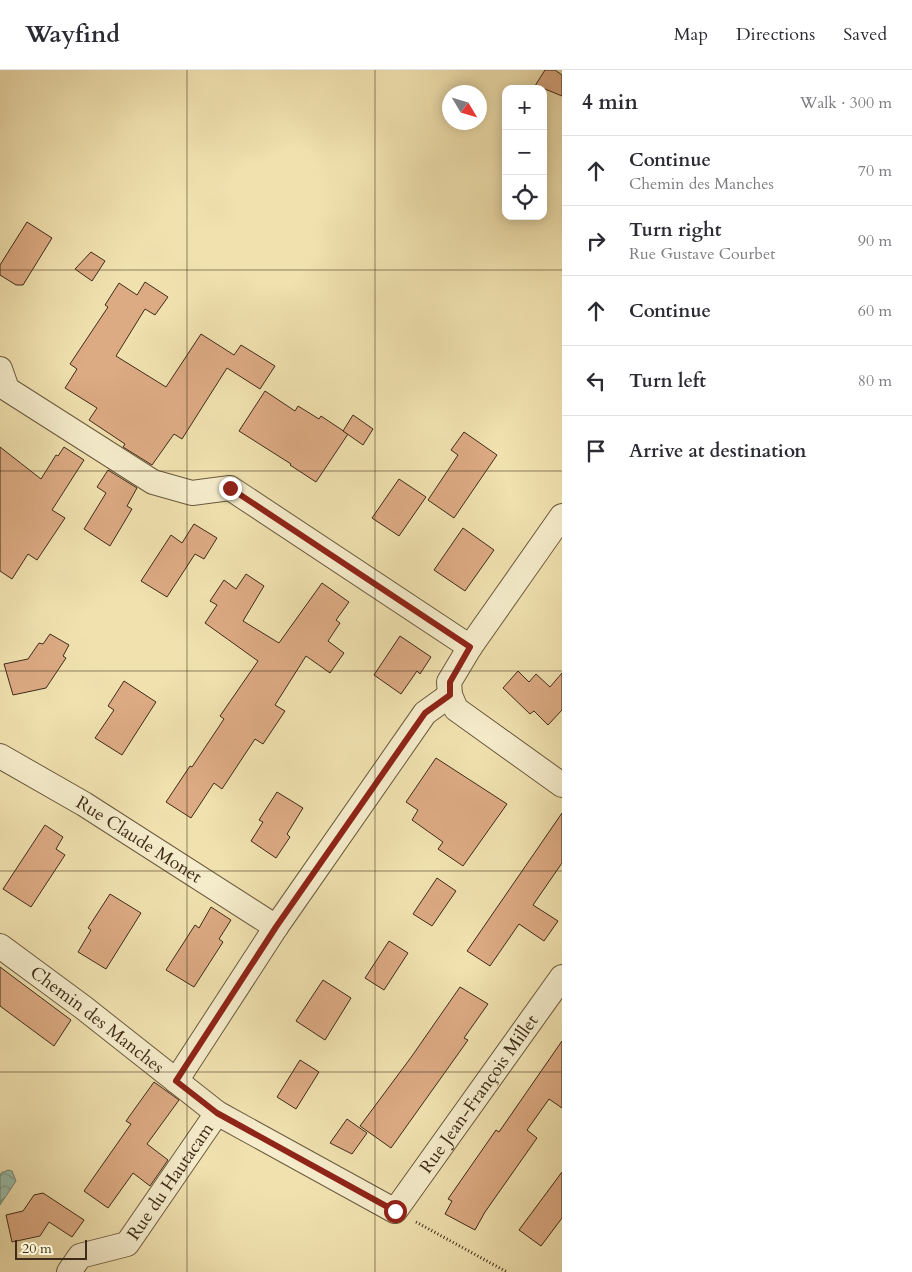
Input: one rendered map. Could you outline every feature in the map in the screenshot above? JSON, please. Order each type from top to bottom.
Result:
[{"type":"street","points":[[0,369],[7,389],[153,482],[192,493],[230,488],[470,647]]},
{"type":"street","points":[[562,516],[470,647],[450,682],[450,695],[456,709],[562,785]]},
{"type":"street","points":[[176,1081],[276,927],[425,713],[450,695]]},
{"type":"street","name":"Rue Claude Monet","points":[[0,756],[84,804],[276,927]]},
{"type":"street","name":"Chemin des Manches","points":[[0,946],[84,1008],[217,1113],[395,1211]]},
{"type":"street","name":"Rue Jean-François Millet","points":[[395,1211],[562,976]]},
{"type":"street","name":"Rue du Hautacam","points":[[69,1272],[80,1256],[127,1244],[217,1113]]},
{"type":"path","points":[[395,1211],[507,1272]]},
{"type":"water","points":[[8,1170],[12,1171],[16,1181],[0,1205],[0,1175]]},
{"type":"building","points":[[545,70],[555,70],[562,75],[562,96],[547,90],[547,85],[536,85]]},
{"type":"building","points":[[27,222],[52,238],[23,285],[16,285],[0,275],[0,265]]},
{"type":"building","points":[[91,252],[105,261],[92,281],[75,269]]},
{"type":"building","points":[[145,282],[168,297],[155,315],[145,309],[116,356],[166,387],[201,334],[234,355],[241,345],[275,366],[260,389],[227,368],[182,439],[174,434],[152,465],[123,447],[125,444],[89,420],[97,408],[65,388],[77,369],[70,364],[108,307],[105,305],[119,283],[137,295]]},
{"type":"building","points":[[265,391],[295,411],[298,406],[319,419],[321,416],[348,434],[316,482],[239,431]]},
{"type":"building","points":[[353,415],[373,429],[363,445],[343,431]]},
{"type":"building","points":[[464,432],[497,455],[454,518],[428,500],[458,455],[451,450]]},
{"type":"building","points":[[0,447],[41,479],[56,455],[58,456],[64,447],[84,460],[52,510],[65,518],[37,560],[28,554],[12,579],[0,571]]},
{"type":"building","points":[[108,470],[137,488],[127,506],[132,509],[110,546],[84,529],[106,493],[97,487]]},
{"type":"building","points":[[399,479],[426,497],[399,536],[372,518]]},
{"type":"building","points":[[194,524],[217,538],[204,559],[195,554],[167,597],[141,581],[171,535],[182,543]]},
{"type":"building","points":[[463,528],[494,550],[465,591],[434,570]]},
{"type":"building","points":[[246,574],[264,586],[243,621],[279,643],[322,583],[349,602],[336,620],[340,623],[328,641],[344,653],[330,673],[306,656],[275,705],[285,711],[263,744],[255,739],[222,789],[214,783],[191,818],[166,802],[224,719],[220,716],[258,661],[205,623],[217,605],[210,601],[224,580],[236,589]]},
{"type":"building","points":[[50,634],[69,645],[63,656],[66,658],[46,688],[13,695],[4,664],[28,659],[39,643],[43,644]]},
{"type":"building","points":[[400,636],[431,657],[420,674],[417,671],[401,694],[374,675]]},
{"type":"building","points":[[518,671],[529,682],[536,674],[550,687],[562,673],[562,710],[548,725],[534,711],[530,714],[503,688]]},
{"type":"building","points":[[124,681],[156,702],[122,755],[95,738],[114,710],[108,706]]},
{"type":"building","points":[[436,758],[507,804],[463,866],[438,849],[443,842],[412,820],[418,810],[406,802]]},
{"type":"building","points":[[277,792],[303,808],[287,834],[290,837],[276,858],[251,841],[263,822],[259,820]]},
{"type":"building","points":[[562,813],[562,863],[533,905],[558,921],[544,941],[519,924],[490,966],[467,951]]},
{"type":"building","points":[[45,825],[63,837],[56,849],[65,855],[31,907],[3,889]]},
{"type":"building","points":[[437,878],[456,891],[432,926],[413,914]]},
{"type":"building","points":[[110,894],[141,913],[106,969],[78,952],[91,930],[88,928]]},
{"type":"building","points":[[211,907],[231,920],[219,939],[223,942],[194,987],[166,970],[195,925],[199,928]]},
{"type":"building","points":[[389,941],[408,953],[384,990],[365,978]]},
{"type":"building","points":[[0,967],[71,1020],[54,1046],[0,1006]]},
{"type":"building","points":[[323,980],[351,998],[325,1040],[296,1021]]},
{"type":"building","points":[[460,987],[488,1004],[464,1038],[468,1040],[391,1148],[360,1126]]},
{"type":"building","points":[[562,1041],[562,1108],[549,1099],[527,1130],[537,1138],[485,1212],[475,1230],[445,1214],[452,1201],[448,1199],[496,1130],[499,1132]]},
{"type":"building","points":[[300,1060],[319,1072],[296,1109],[277,1097]]},
{"type":"building","points":[[154,1082],[179,1100],[147,1144],[168,1160],[150,1186],[133,1173],[108,1208],[84,1191],[131,1124],[126,1121]]},
{"type":"building","points":[[347,1119],[367,1133],[352,1154],[330,1143]]},
{"type":"building","points":[[562,1172],[562,1218],[541,1246],[519,1230]]},
{"type":"building","points":[[43,1193],[84,1220],[72,1237],[49,1222],[40,1236],[12,1242],[6,1215],[23,1211],[34,1195]]},
{"type":"route","points":[[230,488],[470,647],[450,682],[450,695],[425,713],[276,927],[176,1081],[217,1113],[395,1211]]}]
